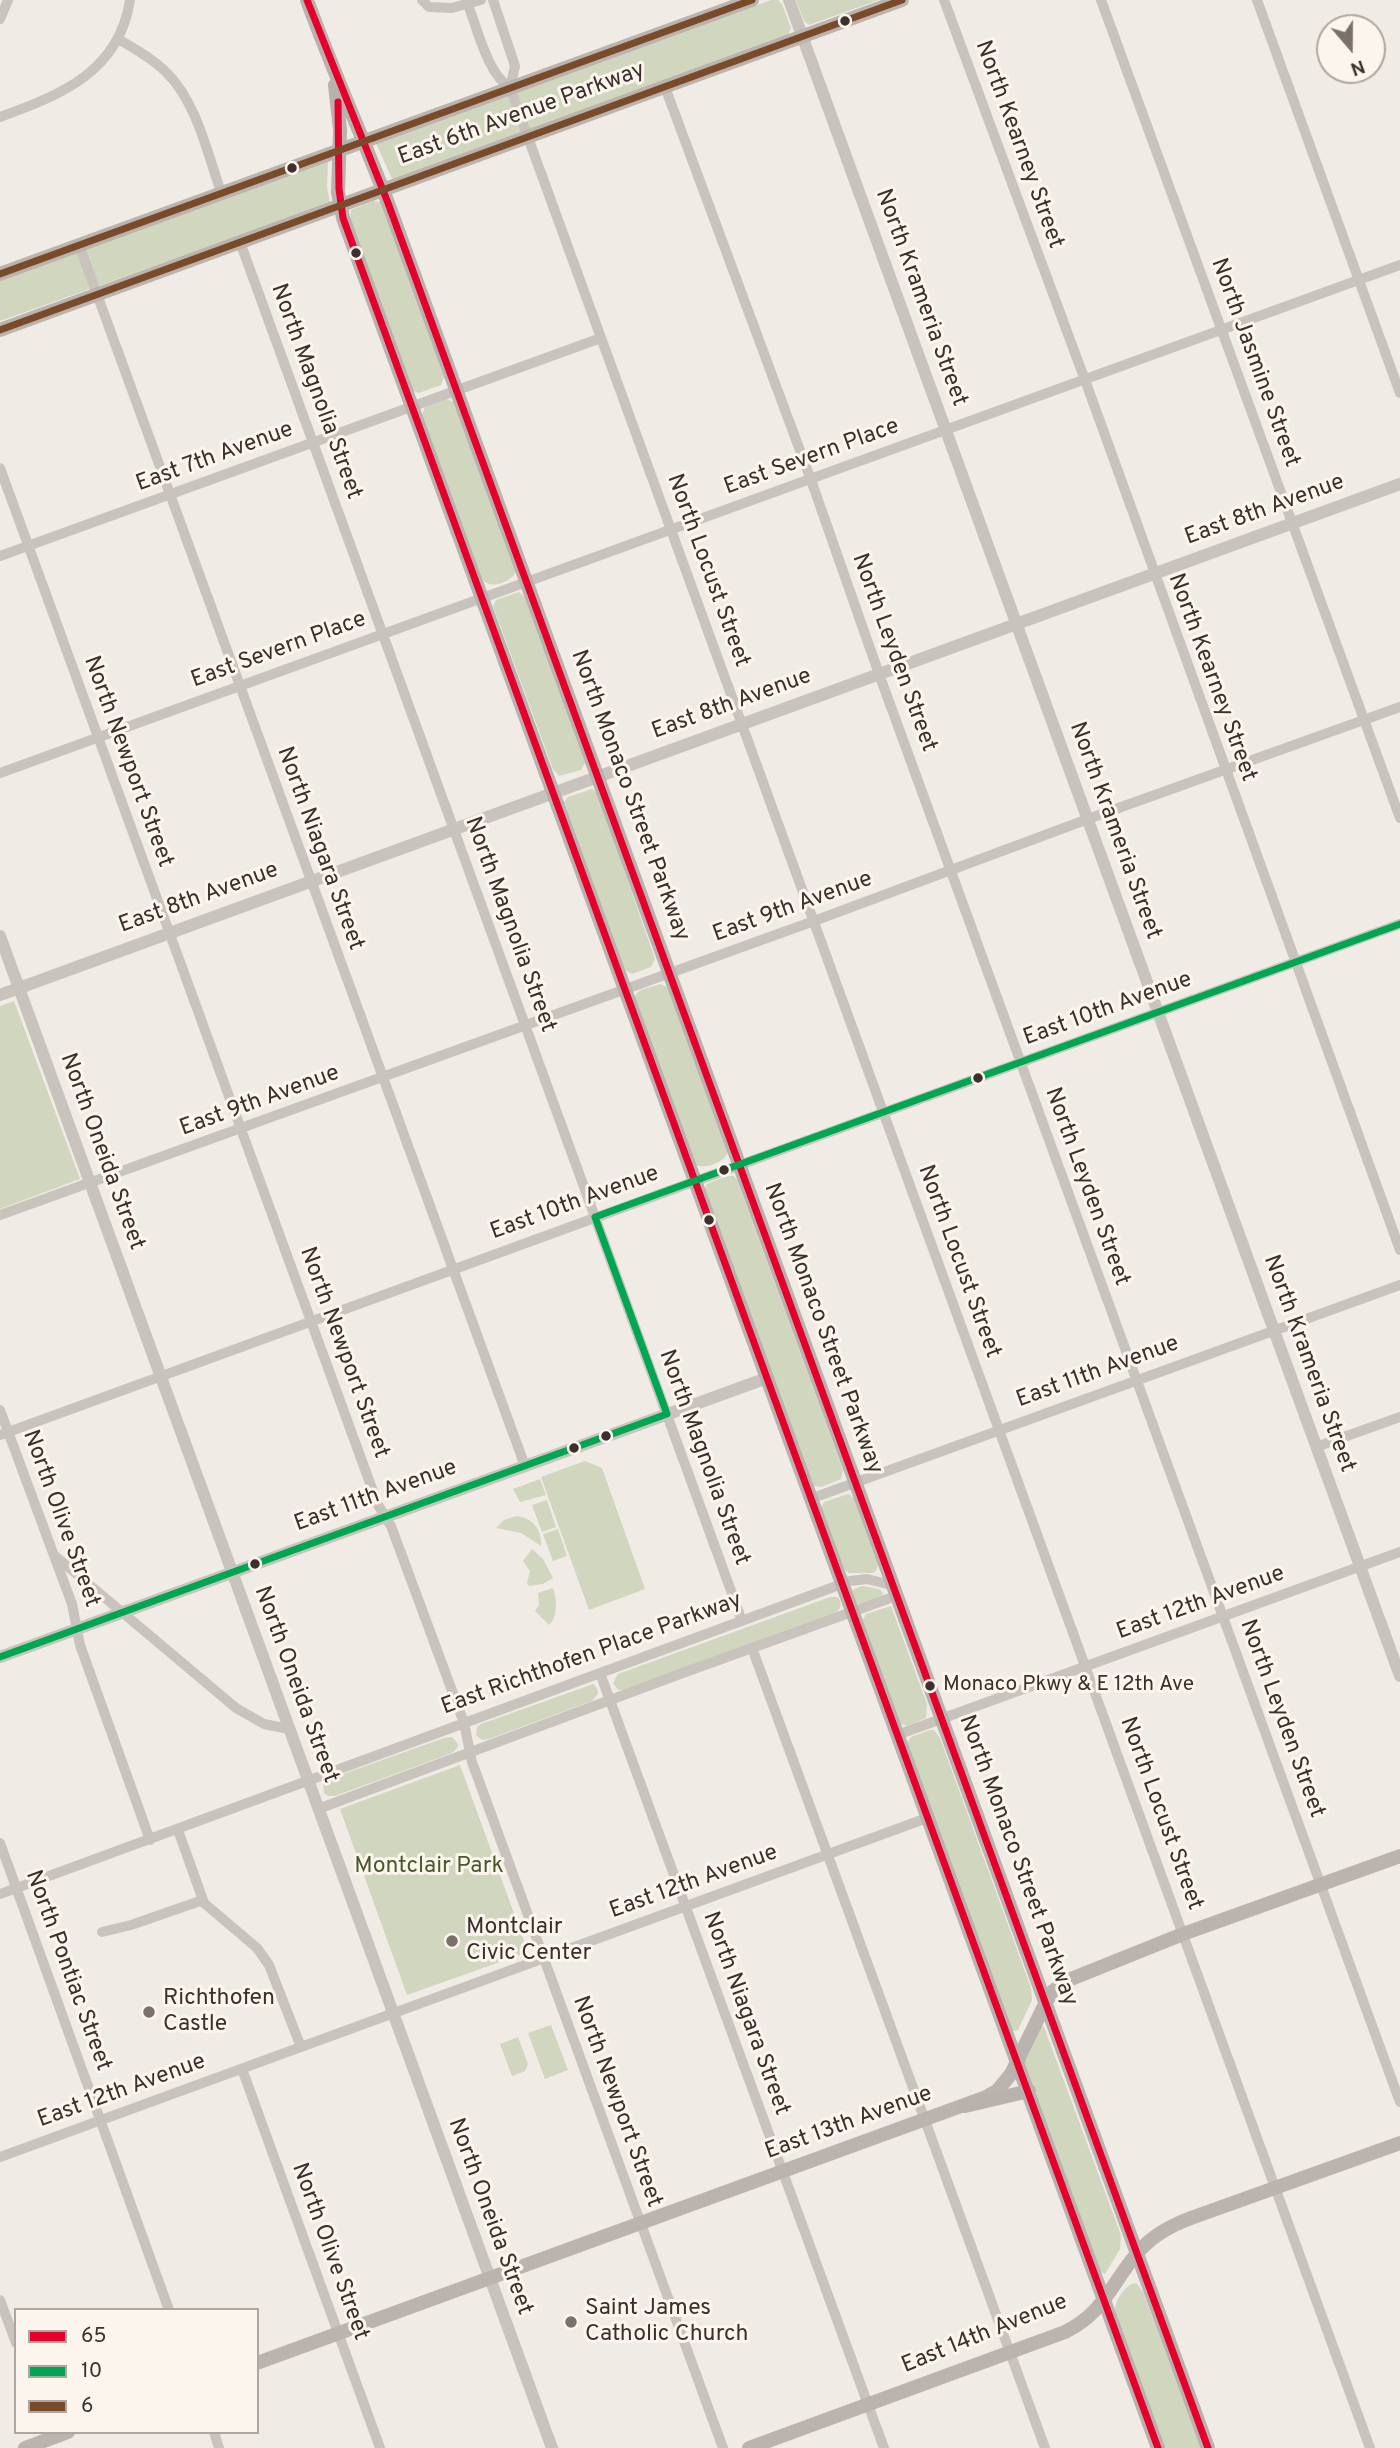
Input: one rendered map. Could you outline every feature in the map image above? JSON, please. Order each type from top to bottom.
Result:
[{"type":"main road","name":"North Monaco Street Parkway","points":[[307,0],[332,69],[383,190],[457,390],[1208,2448]]},
{"type":"main road","name":"East 6th Avenue Parkway","points":[[0,274],[752,0]]},
{"type":"main road","name":"East 6th Avenue Parkway","points":[[0,330],[902,0]]},
{"type":"main road","name":"North Monaco Street Parkway","points":[[332,69],[338,107],[340,205],[1158,2448]]},
{"type":"main road","name":"East 13th Avenue","points":[[259,2362],[965,2106],[997,2091],[1018,2061],[1046,2002],[1059,1985],[1072,1977],[1182,1934],[1400,1856]]},
{"type":"main road","points":[[965,2106],[1029,2091]]},
{"type":"main road","name":"East 14th Avenue","points":[[749,2448],[1075,2327],[1105,2301],[1137,2253],[1170,2226],[1400,2143]]},
{"type":"main road","points":[[25,2448],[51,2440]]},
{"type":"street","points":[[0,19],[8,0]]},
{"type":"street","points":[[0,117],[44,101],[76,83],[101,62],[118,39],[130,0]]},
{"type":"street","points":[[425,4],[452,8],[481,0]]},
{"type":"street","name":"North Locust Street","points":[[493,0],[515,66],[510,88],[527,137],[1370,2448]]},
{"type":"street","name":"North Krameria Street","points":[[789,0],[1400,1676]]},
{"type":"street","name":"North Kearney Street","points":[[944,0],[1085,380],[1153,574],[1400,1250]]},
{"type":"street","name":"North Jasmine Street","points":[[1101,0],[1400,818]]},
{"type":"street","points":[[1257,0],[1400,393]]},
{"type":"street","name":"North Locust Street","points":[[468,5],[494,73],[510,88]]},
{"type":"street","points":[[118,39],[154,61],[178,85],[195,120],[221,192]]},
{"type":"street","name":"North Leyden Street","points":[[665,87],[811,480],[879,674],[1400,2102]]},
{"type":"street","name":"North Magnolia Street","points":[[240,242],[742,1621]]},
{"type":"street","name":"North Niagara Street","points":[[79,245],[524,1466]]},
{"type":"street","name":"East Severn Place","points":[[0,773],[1400,265]]},
{"type":"street","name":"East 7th Avenue","points":[[0,556],[601,338]]},
{"type":"street","name":"North Newport Street","points":[[0,468],[379,1505],[391,1526],[464,1723],[469,1754],[723,2448]]},
{"type":"street","name":"East 8th Avenue","points":[[0,995],[1400,484]]},
{"type":"street","name":"East 9th Avenue","points":[[0,1215],[1400,707]]},
{"type":"street","name":"East 10th Avenue","points":[[4,1433],[1400,923]]},
{"type":"street","name":"North Oneida Street","points":[[0,936],[552,2448]]},
{"type":"street","name":"East 11th Avenue","points":[[810,1499],[1400,1285]]},
{"type":"street","name":"East 11th Avenue","points":[[0,1657],[767,1378]]},
{"type":"street","name":"North Olive Street","points":[[0,1410],[4,1433],[72,1604],[80,1645],[150,1840]]},
{"type":"street","points":[[1316,1447],[1400,1417]]},
{"type":"street","name":"East 12th Avenue","points":[[897,1735],[1400,1552]]},
{"type":"street","points":[[54,1554],[246,1715],[268,1725],[289,1729]]},
{"type":"street","name":"East Richthofen Place Parkway","points":[[0,1894],[842,1584],[867,1579],[894,1590]]},
{"type":"street","name":"East Richthofen Place Parkway","points":[[318,1809],[852,1612],[894,1590]]},
{"type":"street","points":[[752,1648],[1045,2448]]},
{"type":"street","name":"North Niagara Street","points":[[600,1673],[884,2448]]},
{"type":"street","name":"East 12th Avenue","points":[[0,2157],[927,1818]]},
{"type":"street","points":[[178,1830],[203,1900],[266,1959],[302,2047]]},
{"type":"street","name":"North Pontiac Street","points":[[0,1843],[168,2308]]},
{"type":"street","points":[[103,1932],[203,1900]]},
{"type":"street","name":"North Olive Street","points":[[242,2069],[380,2448]]},
{"type":"street","points":[[0,2300],[14,2338]]},
{"type":"green space","points":[[771,0],[778,0],[782,4],[791,28],[788,35],[396,178],[392,179],[376,143]]},
{"type":"green space","points":[[796,0],[879,0],[809,25],[804,21]]},
{"type":"green space","points":[[328,161],[327,187],[330,203],[0,321],[0,280]]},
{"type":"green space","points":[[373,201],[381,202],[384,207],[444,377],[441,385],[419,393],[413,391],[350,221],[351,210]]},
{"type":"green space","points":[[446,399],[454,402],[515,570],[512,577],[499,584],[483,580],[422,415],[425,407]]},
{"type":"green space","points":[[519,592],[526,598],[585,763],[581,770],[559,776],[553,769],[493,606],[496,600]]},
{"type":"green space","points":[[592,789],[597,792],[655,959],[651,967],[632,974],[625,970],[564,802],[568,797]]},
{"type":"green space","points":[[661,984],[667,987],[728,1152],[719,1162],[709,1166],[696,1165],[634,997],[640,990]]},
{"type":"green space","points":[[14,1001],[80,1179],[0,1209],[0,1006]]},
{"type":"green space","points":[[726,1176],[734,1176],[737,1180],[843,1470],[841,1479],[821,1487],[813,1486],[704,1190],[707,1184]]},
{"type":"green space","points":[[585,1461],[602,1468],[645,1589],[589,1610],[541,1477]]},
{"type":"green space","points":[[540,1479],[546,1495],[520,1502],[513,1489]]},
{"type":"green space","points":[[848,1494],[854,1498],[878,1565],[873,1573],[849,1573],[842,1568],[821,1508],[824,1502]]},
{"type":"green space","points":[[547,1500],[556,1527],[542,1532],[532,1505]]},
{"type":"green space","points":[[516,1516],[535,1525],[540,1534],[541,1546],[521,1533],[496,1528],[504,1520]]},
{"type":"green space","points":[[558,1529],[567,1556],[553,1561],[543,1534]]},
{"type":"green space","points":[[532,1549],[543,1559],[553,1578],[543,1584],[529,1586],[527,1583],[530,1571],[523,1561]]},
{"type":"green space","points":[[862,1586],[879,1589],[883,1593],[882,1597],[856,1603],[852,1590]]},
{"type":"green space","points":[[553,1588],[556,1608],[549,1625],[535,1611],[539,1605],[538,1593]]},
{"type":"green space","points":[[830,1597],[837,1597],[840,1601],[837,1612],[624,1690],[618,1690],[613,1683],[618,1674]]},
{"type":"green space","points":[[891,1606],[927,1704],[926,1718],[907,1726],[899,1723],[863,1620],[866,1614]]},
{"type":"green space","points":[[593,1684],[598,1694],[592,1701],[489,1739],[482,1740],[476,1735],[477,1727],[481,1724]]},
{"type":"green space","points":[[934,1730],[940,1738],[1031,1988],[1032,2000],[1018,2030],[1015,2031],[1011,2030],[906,1744],[911,1737]]},
{"type":"green space","points":[[452,1737],[458,1747],[452,1753],[335,1796],[324,1793],[323,1784],[326,1780]]},
{"type":"green space","name":"Montclair Park","points":[[460,1765],[528,1952],[407,1995],[340,1809]]},
{"type":"green space","points":[[551,2025],[568,2070],[545,2079],[528,2033]]},
{"type":"green space","points":[[1041,2025],[1121,2235],[1120,2249],[1105,2274],[1100,2271],[1023,2063]]},
{"type":"green space","points":[[518,2037],[528,2064],[525,2071],[512,2076],[500,2044]]},
{"type":"green space","points":[[1134,2283],[1143,2292],[1201,2448],[1164,2448],[1115,2312],[1120,2295]]},
{"type":"transit line","name":"65","points":[[307,0],[388,203],[1208,2448]]},
{"type":"transit line","name":"6","points":[[0,274],[752,0]]},
{"type":"transit line","name":"6","points":[[0,330],[902,0]]},
{"type":"transit line","name":"65","points":[[338,102],[339,189],[343,218],[1158,2448]]},
{"type":"transit line","name":"10","points":[[0,1657],[667,1414],[595,1217],[1400,924]]},
{"type":"place","name":"Monaco Pkwy & E 12th Ave","points":[[930,1686]]},
{"type":"place","name":"Montclair Civic Center","points":[[452,1941]]},
{"type":"place","name":"Richthofen Castle","points":[[149,2012]]},
{"type":"place","name":"Saint James Catholic Church","points":[[571,2322]]}]
